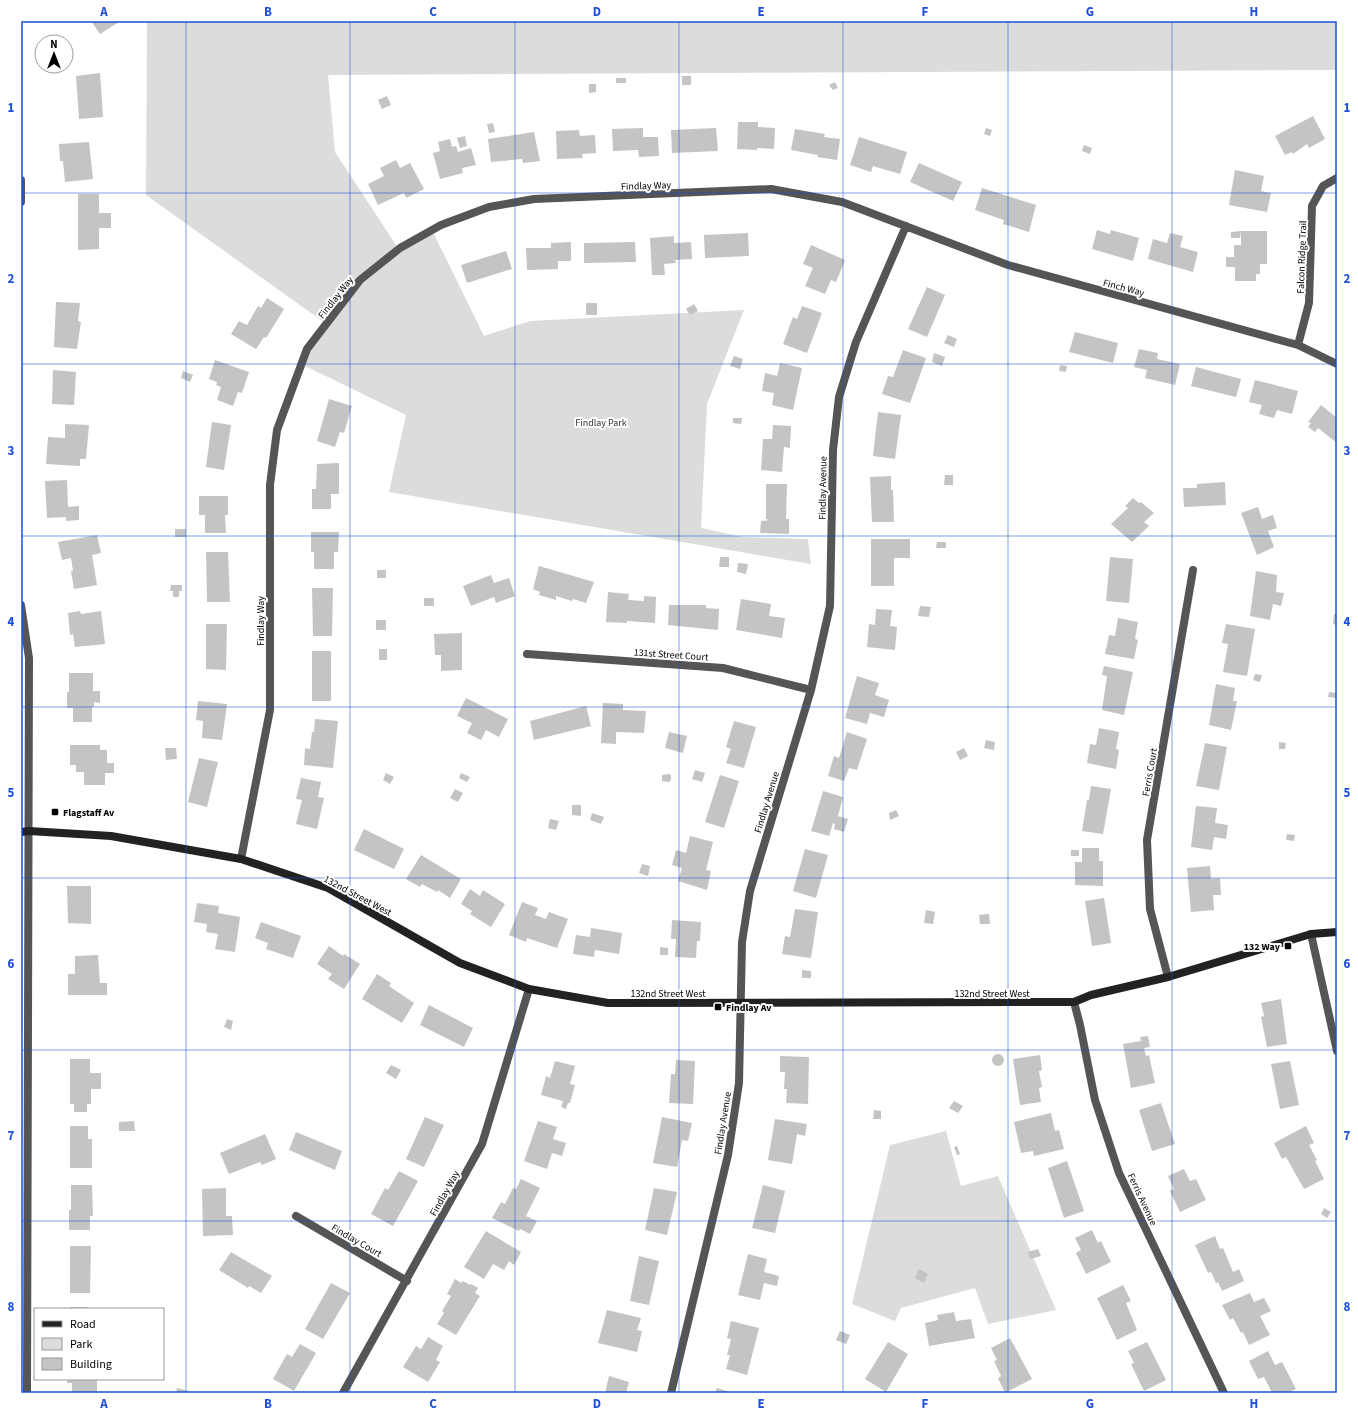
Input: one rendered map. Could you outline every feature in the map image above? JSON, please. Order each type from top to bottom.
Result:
[{"type":"street","name":"Falcon Ridge Trail","points":[[1298,345],[1309,303],[1312,206],[1323,186],[1337,178]]},
{"type":"street","points":[[21,180],[21,202]]},
{"type":"street","name":"Findlay Way","points":[[241,859],[270,710],[270,485],[277,430],[307,349],[360,280],[400,248],[441,225],[489,207],[534,199],[771,190],[842,202],[906,226]]},
{"type":"street","name":"Finch Way","points":[[906,226],[1008,265],[1298,345],[1337,364]]},
{"type":"street","name":"Findlay Avenue","points":[[671,1393],[728,1155],[738,1083],[742,942],[750,891],[811,690],[830,606],[832,450],[839,397],[856,342],[906,226]]},
{"type":"street","name":"Ferris Court","points":[[1168,978],[1150,909],[1147,840],[1193,570]]},
{"type":"street","points":[[21,605],[29,658],[25,832],[25,1191],[28,1393]]},
{"type":"street","name":"131st Street Court","points":[[527,654],[723,668],[811,690]]},
{"type":"street","name":"132nd Street West","points":[[25,832],[111,836],[241,859],[328,888],[460,963],[529,989],[608,1003],[741,1004],[1074,1002],[1091,995],[1168,978],[1311,934],[1337,932]]},
{"type":"street","points":[[1311,934],[1337,1051]]},
{"type":"street","name":"Findlay Way","points":[[343,1393],[407,1281],[482,1144],[529,989]]},
{"type":"street","name":"Ferris Avenue","points":[[1074,1002],[1095,1100],[1119,1173],[1224,1393]]},
{"type":"street","name":"Findlay Court","points":[[296,1216],[407,1281]]},
{"type":"green space","name":"Findlay Park","points":[[147,21],[1337,21],[1337,70],[328,75],[335,152],[398,248],[432,230],[484,336],[530,321],[744,310],[707,404],[701,528],[743,537],[808,539],[811,564],[389,492],[406,415],[299,363],[325,323],[146,195]]},
{"type":"green space","points":[[946,1131],[961,1186],[998,1176],[1056,1310],[988,1324],[975,1288],[901,1308],[895,1321],[852,1304],[890,1145]]},
{"type":"building","points":[[91,21],[118,21],[119,22],[100,34]]},
{"type":"building","points":[[100,73],[103,117],[79,119],[76,76]]},
{"type":"building","points":[[682,76],[691,76],[691,85],[682,85]]},
{"type":"building","points":[[616,78],[626,78],[626,83],[616,83]]},
{"type":"building","points":[[835,82],[838,88],[833,90],[829,85]]},
{"type":"building","points":[[589,84],[596,84],[596,92],[589,93]]},
{"type":"building","points":[[387,96],[391,105],[382,109],[378,100]]},
{"type":"building","points":[[1313,116],[1325,139],[1309,148],[1307,144],[1293,154],[1292,152],[1285,155],[1275,136]]},
{"type":"building","points":[[738,122],[758,122],[758,127],[775,128],[774,149],[737,149]]},
{"type":"building","points":[[493,123],[495,132],[489,133],[487,124]]},
{"type":"building","points":[[643,128],[643,137],[658,137],[659,156],[639,157],[638,150],[613,151],[612,129]]},
{"type":"building","points":[[716,128],[718,151],[672,153],[671,130]]},
{"type":"building","points":[[986,128],[992,130],[990,136],[984,134]]},
{"type":"building","points":[[795,129],[825,134],[824,137],[840,139],[837,160],[817,157],[818,155],[791,150]]},
{"type":"building","points":[[579,130],[580,136],[595,135],[596,153],[582,154],[583,158],[557,159],[556,131]]},
{"type":"building","points":[[534,132],[540,161],[523,163],[522,159],[491,162],[488,139]]},
{"type":"building","points":[[465,136],[467,146],[460,148],[457,138]]},
{"type":"building","points":[[859,137],[907,152],[900,174],[873,166],[871,172],[850,165]]},
{"type":"building","points":[[450,139],[452,147],[456,146],[458,152],[471,148],[476,165],[462,168],[463,173],[440,179],[433,153],[440,151],[438,142]]},
{"type":"building","points":[[89,142],[93,179],[65,182],[63,161],[60,161],[59,144]]},
{"type":"building","points":[[1084,145],[1092,148],[1090,154],[1082,151]]},
{"type":"building","points":[[396,160],[400,168],[410,163],[424,189],[406,198],[404,193],[378,205],[368,184],[384,176],[380,168]]},
{"type":"building","points":[[919,163],[962,182],[953,201],[910,182]]},
{"type":"building","points":[[1235,170],[1264,176],[1261,191],[1271,193],[1267,212],[1229,205]]},
{"type":"building","points":[[982,188],[1036,205],[1029,232],[1003,224],[1004,220],[975,210]]},
{"type":"building","points":[[78,194],[99,194],[99,213],[111,213],[111,228],[99,228],[99,249],[78,250]]},
{"type":"building","points":[[1097,230],[1110,234],[1111,230],[1139,238],[1133,261],[1092,249]]},
{"type":"building","points":[[1241,231],[1267,231],[1267,264],[1260,264],[1260,274],[1256,274],[1256,281],[1235,281],[1235,267],[1226,267],[1226,257],[1234,257],[1234,245],[1241,245]]},
{"type":"building","points":[[1241,231],[1240,238],[1231,238],[1231,232]]},
{"type":"building","points":[[748,233],[749,256],[705,258],[704,235]]},
{"type":"building","points":[[1170,233],[1183,236],[1180,247],[1198,252],[1193,272],[1148,259],[1153,239],[1167,243]]},
{"type":"building","points":[[674,236],[674,243],[691,242],[692,259],[675,260],[676,263],[664,264],[665,275],[652,275],[650,238]]},
{"type":"building","points":[[571,242],[571,261],[558,261],[558,269],[527,270],[526,248],[551,248],[551,243]]},
{"type":"building","points":[[635,242],[636,262],[584,263],[584,243]]},
{"type":"building","points":[[811,245],[845,260],[836,282],[831,280],[825,294],[805,286],[813,268],[803,264]]},
{"type":"building","points":[[506,251],[512,269],[467,283],[461,265]]},
{"type":"building","points":[[927,287],[945,295],[927,337],[908,329]]},
{"type":"building","points":[[267,298],[284,309],[266,338],[264,337],[256,349],[231,334],[239,321],[247,325],[258,306],[261,308]]},
{"type":"building","points":[[56,302],[80,303],[78,321],[81,322],[77,349],[54,347]]},
{"type":"building","points":[[586,303],[597,303],[597,315],[586,315]]},
{"type":"building","points":[[694,304],[698,311],[690,315],[686,309]]},
{"type":"building","points":[[802,306],[822,313],[807,353],[783,344],[793,317],[797,319]]},
{"type":"building","points":[[1075,332],[1118,343],[1113,363],[1069,352]]},
{"type":"building","points":[[948,335],[957,339],[954,347],[944,343]]},
{"type":"building","points":[[1139,349],[1158,353],[1157,359],[1180,364],[1175,385],[1145,378],[1147,370],[1134,367]]},
{"type":"building","points":[[903,350],[926,358],[910,403],[882,394],[888,376],[893,377]]},
{"type":"building","points":[[934,353],[945,357],[942,366],[932,362]]},
{"type":"building","points":[[734,356],[743,359],[740,369],[730,366]]},
{"type":"building","points":[[215,360],[249,372],[242,393],[238,392],[233,406],[217,400],[221,387],[216,385],[217,382],[209,379]]},
{"type":"building","points":[[780,363],[802,368],[793,410],[772,405],[774,393],[762,391],[765,373],[777,376]]},
{"type":"building","points":[[1060,365],[1067,366],[1066,372],[1059,371]]},
{"type":"building","points":[[1196,367],[1241,379],[1236,397],[1191,386]]},
{"type":"building","points":[[53,370],[76,372],[74,405],[52,404]]},
{"type":"building","points":[[183,371],[193,375],[190,382],[181,378]]},
{"type":"building","points":[[1255,380],[1298,391],[1292,414],[1277,410],[1274,418],[1259,414],[1262,405],[1249,402]]},
{"type":"building","points":[[329,399],[352,406],[344,433],[340,432],[335,447],[317,441]]},
{"type":"building","points":[[1321,405],[1337,418],[1337,443],[1318,428],[1315,432],[1308,427],[1311,423],[1308,422]]},
{"type":"building","points":[[878,412],[901,415],[895,459],[873,456]]},
{"type":"building","points":[[733,418],[742,418],[741,424],[733,423]]},
{"type":"building","points":[[212,422],[231,425],[224,470],[206,467]]},
{"type":"building","points":[[65,424],[89,425],[86,459],[80,459],[80,466],[46,464],[48,437],[65,438]]},
{"type":"building","points":[[773,425],[791,426],[790,448],[784,447],[782,472],[761,470],[763,439],[772,439]]},
{"type":"building","points":[[339,463],[339,494],[331,494],[331,509],[312,509],[312,489],[316,489],[317,464]]},
{"type":"building","points":[[945,475],[953,475],[953,485],[944,485]]},
{"type":"building","points":[[891,476],[894,522],[872,522],[870,477]]},
{"type":"building","points":[[67,480],[68,507],[79,506],[79,520],[66,521],[66,517],[47,518],[45,481]]},
{"type":"building","points":[[1225,482],[1226,505],[1184,507],[1183,488],[1197,488],[1197,484]]},
{"type":"building","points":[[766,484],[787,484],[786,519],[789,519],[789,534],[760,533],[761,521],[769,520],[766,519]]},
{"type":"building","points":[[199,496],[228,496],[228,515],[225,515],[226,533],[205,533],[205,515],[199,515]]},
{"type":"building","points":[[1133,498],[1139,503],[1141,502],[1154,513],[1144,522],[1149,526],[1132,542],[1111,524],[1128,508],[1125,506]]},
{"type":"building","points":[[1258,507],[1262,519],[1273,515],[1277,528],[1268,531],[1274,547],[1257,555],[1241,513]]},
{"type":"building","points":[[175,529],[186,529],[186,537],[175,537]]},
{"type":"building","points":[[311,532],[339,532],[338,552],[334,552],[334,569],[314,569],[314,552],[311,552]]},
{"type":"building","points":[[97,535],[101,553],[92,555],[97,585],[74,589],[71,571],[73,571],[71,558],[62,560],[58,542]]},
{"type":"building","points":[[871,539],[910,539],[910,558],[894,558],[894,586],[871,586]]},
{"type":"building","points":[[937,542],[946,542],[946,548],[936,548]]},
{"type":"building","points":[[206,552],[228,552],[230,602],[207,602]]},
{"type":"building","points":[[720,557],[729,557],[729,567],[719,567]]},
{"type":"building","points":[[1110,557],[1133,559],[1129,603],[1106,601]]},
{"type":"building","points":[[738,563],[748,564],[746,574],[737,572]]},
{"type":"building","points":[[539,566],[594,582],[586,603],[573,599],[572,601],[556,596],[556,600],[539,595],[540,592],[533,589]]},
{"type":"building","points":[[377,570],[386,570],[386,578],[377,578]]},
{"type":"building","points":[[1256,571],[1277,575],[1276,592],[1284,593],[1281,606],[1273,604],[1270,620],[1250,616]]},
{"type":"building","points":[[491,575],[494,583],[509,578],[515,596],[496,603],[494,597],[471,606],[463,586]]},
{"type":"building","points":[[171,585],[182,585],[182,591],[179,591],[179,597],[173,597],[173,591],[170,591]]},
{"type":"building","points":[[312,588],[333,588],[332,636],[313,636]]},
{"type":"building","points":[[608,592],[629,594],[628,600],[644,601],[644,596],[656,597],[655,623],[627,621],[627,623],[606,622]]},
{"type":"building","points":[[424,598],[434,598],[434,606],[424,606]]},
{"type":"building","points":[[741,599],[771,604],[769,616],[785,618],[782,638],[736,630]]},
{"type":"building","points":[[669,605],[706,605],[706,608],[719,609],[718,630],[668,625]]},
{"type":"building","points":[[920,606],[931,607],[929,617],[918,616]]},
{"type":"building","points":[[876,609],[892,610],[890,626],[897,627],[895,650],[867,647],[869,624],[875,625]]},
{"type":"building","points":[[80,611],[81,614],[101,611],[105,644],[75,647],[73,634],[70,635],[68,613]]},
{"type":"building","points":[[1334,614],[1337,614],[1337,625],[1333,624]]},
{"type":"building","points":[[1118,618],[1138,622],[1135,639],[1138,640],[1134,659],[1105,654],[1109,635],[1115,636]]},
{"type":"building","points":[[376,620],[386,620],[386,630],[376,630]]},
{"type":"building","points":[[206,624],[227,624],[226,670],[206,669]]},
{"type":"building","points":[[1226,624],[1255,629],[1247,676],[1223,672],[1228,644],[1222,643]]},
{"type":"building","points":[[462,633],[462,670],[441,671],[441,655],[435,655],[434,634]]},
{"type":"building","points":[[379,649],[387,649],[387,660],[379,660]]},
{"type":"building","points":[[312,651],[331,651],[331,701],[312,701]]},
{"type":"building","points":[[1104,666],[1133,672],[1124,715],[1102,710],[1107,676],[1102,675]]},
{"type":"building","points":[[69,673],[93,673],[93,691],[100,691],[100,703],[94,702],[94,707],[92,707],[92,722],[73,722],[73,708],[67,708]]},
{"type":"building","points":[[1255,674],[1262,675],[1260,682],[1253,680]]},
{"type":"building","points":[[857,676],[879,683],[875,695],[889,700],[884,717],[870,713],[867,724],[845,718]]},
{"type":"building","points":[[1216,684],[1235,688],[1233,701],[1237,701],[1231,730],[1209,725]]},
{"type":"building","points":[[1329,692],[1336,693],[1336,698],[1328,697]]},
{"type":"building","points":[[466,698],[508,719],[499,737],[486,730],[481,740],[467,733],[472,723],[457,716]]},
{"type":"building","points":[[198,701],[227,704],[222,740],[202,738],[203,721],[196,720]]},
{"type":"building","points":[[603,703],[623,704],[623,710],[646,711],[644,733],[616,732],[616,744],[601,743]]},
{"type":"building","points":[[586,706],[591,726],[534,740],[530,721]]},
{"type":"building","points":[[315,719],[338,721],[333,768],[304,765],[305,748],[310,749]]},
{"type":"building","points":[[734,721],[756,727],[744,768],[726,763],[731,749],[726,747]]},
{"type":"building","points":[[1099,728],[1119,732],[1116,749],[1119,750],[1116,769],[1087,763],[1090,744],[1096,745]]},
{"type":"building","points":[[669,732],[687,736],[683,753],[665,748]]},
{"type":"building","points":[[847,732],[867,739],[857,770],[849,768],[844,781],[828,776],[834,756],[839,758]]},
{"type":"building","points":[[986,740],[995,742],[994,750],[984,748]]},
{"type":"building","points":[[1279,742],[1286,743],[1285,749],[1279,749]]},
{"type":"building","points":[[1205,743],[1227,747],[1219,790],[1196,786]]},
{"type":"building","points":[[70,745],[100,745],[100,750],[107,750],[107,763],[114,763],[114,773],[105,773],[105,785],[84,785],[84,772],[76,772],[76,765],[70,765]]},
{"type":"building","points":[[165,748],[176,748],[177,759],[166,760]]},
{"type":"building","points":[[964,748],[968,756],[960,760],[956,752]]},
{"type":"building","points":[[199,758],[218,762],[207,807],[188,802]]},
{"type":"building","points":[[695,770],[705,773],[702,782],[692,779]]},
{"type":"building","points":[[386,773],[394,777],[390,784],[383,780]]},
{"type":"building","points":[[461,773],[470,777],[467,782],[459,778]]},
{"type":"building","points":[[662,775],[671,775],[671,780],[669,782],[662,781]]},
{"type":"building","points":[[720,775],[739,781],[724,828],[705,822]]},
{"type":"building","points":[[301,778],[321,782],[318,797],[324,798],[317,829],[296,824],[302,800],[296,799]]},
{"type":"building","points":[[1091,786],[1111,789],[1103,834],[1082,831]]},
{"type":"building","points":[[455,789],[463,793],[458,802],[450,798]]},
{"type":"building","points":[[823,791],[843,797],[838,816],[848,819],[844,832],[834,829],[835,824],[833,823],[829,836],[811,831]]},
{"type":"building","points":[[572,805],[581,805],[581,816],[572,815]]},
{"type":"building","points":[[1196,806],[1217,808],[1215,823],[1228,825],[1226,839],[1214,837],[1212,850],[1191,847]]},
{"type":"building","points":[[896,810],[899,816],[890,820],[889,813]]},
{"type":"building","points":[[592,813],[604,817],[601,824],[590,820]]},
{"type":"building","points":[[550,819],[559,821],[556,830],[548,828]]},
{"type":"building","points":[[364,829],[404,849],[394,869],[354,850]]},
{"type":"building","points":[[1287,834],[1295,835],[1294,841],[1286,840]]},
{"type":"building","points":[[690,836],[713,842],[706,870],[711,871],[707,890],[678,881],[682,868],[672,865],[676,850],[686,853]]},
{"type":"building","points":[[1082,848],[1099,848],[1099,861],[1103,861],[1103,886],[1075,885],[1075,862],[1082,862]]},
{"type":"building","points":[[805,849],[828,855],[816,898],[793,891]]},
{"type":"building","points":[[1071,850],[1079,850],[1079,856],[1071,856]]},
{"type":"building","points":[[421,855],[461,879],[450,898],[438,890],[437,892],[422,884],[420,887],[406,879]]},
{"type":"building","points":[[642,864],[650,866],[648,876],[639,873]]},
{"type":"building","points":[[1210,866],[1211,879],[1220,878],[1221,895],[1213,895],[1214,910],[1191,912],[1187,868]]},
{"type":"building","points":[[67,886],[91,886],[91,924],[68,923]]},
{"type":"building","points":[[470,889],[480,896],[483,890],[505,904],[491,927],[470,914],[472,911],[461,904]]},
{"type":"building","points":[[1104,898],[1111,943],[1092,946],[1085,901]]},
{"type":"building","points":[[522,902],[538,908],[535,915],[546,919],[549,912],[568,919],[557,948],[527,938],[526,942],[509,935]]},
{"type":"building","points":[[197,903],[219,906],[218,913],[240,917],[235,952],[215,949],[218,934],[206,932],[207,924],[194,922]]},
{"type":"building","points":[[795,909],[818,912],[811,958],[782,954],[785,936],[790,937]]},
{"type":"building","points":[[926,910],[935,912],[933,924],[924,923]]},
{"type":"building","points":[[989,914],[990,924],[980,924],[979,915]]},
{"type":"building","points":[[672,920],[701,922],[700,941],[697,941],[696,958],[675,957],[676,939],[671,939]]},
{"type":"building","points":[[261,922],[301,936],[293,958],[266,949],[268,943],[255,938]]},
{"type":"building","points":[[591,928],[622,933],[619,954],[595,950],[594,957],[573,954],[576,935],[590,937]]},
{"type":"building","points":[[329,946],[343,956],[344,954],[360,964],[344,989],[328,979],[332,974],[317,964]]},
{"type":"building","points":[[660,947],[668,948],[668,955],[660,955]]},
{"type":"building","points":[[98,955],[100,983],[107,983],[107,995],[68,995],[68,974],[75,974],[75,956]]},
{"type":"building","points":[[802,970],[811,971],[811,978],[802,978]]},
{"type":"building","points":[[377,974],[391,983],[389,986],[414,1003],[402,1023],[362,999]]},
{"type":"building","points":[[1281,999],[1287,1044],[1267,1047],[1261,1017],[1264,1016],[1261,1003]]},
{"type":"building","points":[[429,1005],[473,1028],[464,1047],[420,1025]]},
{"type":"building","points":[[227,1019],[233,1021],[231,1030],[224,1027]]},
{"type":"building","points":[[1148,1036],[1150,1047],[1144,1048],[1146,1056],[1149,1055],[1155,1083],[1131,1088],[1123,1044],[1141,1041],[1140,1037]]},
{"type":"building","points":[[996,1054],[1000,1054],[1004,1060],[1000,1066],[996,1066],[992,1062],[992,1058]]},
{"type":"building","points":[[1040,1055],[1042,1070],[1039,1071],[1042,1087],[1039,1088],[1041,1102],[1020,1105],[1013,1059]]},
{"type":"building","points":[[780,1056],[809,1057],[808,1104],[786,1103],[787,1089],[784,1089],[785,1072],[780,1072]]},
{"type":"building","points":[[70,1059],[90,1059],[90,1073],[101,1073],[101,1089],[91,1089],[91,1104],[87,1104],[87,1112],[74,1112],[74,1104],[70,1104]]},
{"type":"building","points":[[676,1060],[695,1061],[693,1104],[669,1103],[671,1074],[675,1074]]},
{"type":"building","points":[[555,1061],[575,1066],[570,1084],[575,1085],[570,1103],[568,1103],[566,1109],[561,1107],[563,1101],[541,1095],[546,1076],[550,1078]]},
{"type":"building","points":[[1290,1061],[1299,1105],[1280,1109],[1271,1064]]},
{"type":"building","points":[[391,1065],[401,1070],[396,1079],[386,1073]]},
{"type":"building","points":[[954,1101],[963,1106],[958,1113],[949,1108]]},
{"type":"building","points":[[1161,1103],[1175,1144],[1152,1151],[1139,1110]]},
{"type":"building","points":[[874,1110],[881,1111],[881,1119],[873,1119]]},
{"type":"building","points":[[1051,1113],[1055,1131],[1059,1130],[1064,1149],[1034,1156],[1033,1151],[1021,1153],[1014,1122]]},
{"type":"building","points":[[425,1117],[444,1125],[424,1167],[406,1159]]},
{"type":"building","points":[[662,1117],[692,1123],[688,1141],[682,1140],[677,1167],[653,1163]]},
{"type":"building","points":[[775,1119],[807,1124],[805,1136],[797,1134],[792,1164],[768,1160]]},
{"type":"building","points":[[134,1121],[135,1131],[119,1131],[119,1122]]},
{"type":"building","points":[[538,1121],[557,1127],[553,1139],[566,1143],[562,1156],[552,1153],[547,1169],[524,1161]]},
{"type":"building","points":[[70,1126],[88,1126],[88,1139],[92,1139],[92,1168],[70,1168]]},
{"type":"building","points":[[1306,1126],[1314,1143],[1309,1145],[1317,1160],[1315,1161],[1324,1179],[1304,1189],[1286,1157],[1282,1159],[1274,1143]]},
{"type":"building","points":[[296,1132],[342,1151],[335,1170],[289,1150]]},
{"type":"building","points":[[265,1134],[276,1159],[262,1165],[260,1162],[229,1174],[220,1153]]},
{"type":"building","points":[[957,1146],[960,1154],[957,1155],[954,1147]]},
{"type":"building","points":[[1067,1161],[1084,1211],[1064,1218],[1048,1168]]},
{"type":"building","points":[[1184,1169],[1190,1181],[1196,1179],[1206,1200],[1180,1212],[1170,1191],[1174,1189],[1168,1176]]},
{"type":"building","points":[[399,1171],[418,1181],[393,1226],[371,1214],[385,1188],[388,1190]]},
{"type":"building","points":[[521,1179],[540,1188],[526,1216],[537,1221],[530,1234],[520,1229],[519,1231],[492,1218],[501,1202],[505,1204],[513,1188],[516,1189]]},
{"type":"building","points":[[71,1185],[92,1185],[93,1216],[90,1216],[90,1230],[69,1230]]},
{"type":"building","points":[[763,1185],[785,1191],[775,1233],[752,1228]]},
{"type":"building","points":[[226,1188],[226,1216],[232,1216],[233,1235],[203,1236],[202,1189]]},
{"type":"building","points":[[654,1188],[677,1192],[667,1235],[645,1230]]},
{"type":"building","points":[[1324,1208],[1331,1212],[1327,1218],[1321,1214]]},
{"type":"building","points":[[1092,1230],[1098,1243],[1101,1241],[1111,1262],[1086,1274],[1076,1253],[1081,1250],[1075,1238]]},
{"type":"building","points":[[486,1231],[521,1252],[514,1265],[509,1261],[504,1270],[493,1264],[484,1279],[464,1267]]},
{"type":"building","points":[[1215,1236],[1220,1249],[1223,1248],[1233,1272],[1239,1269],[1244,1281],[1222,1291],[1211,1272],[1208,1273],[1195,1245]]},
{"type":"building","points":[[70,1246],[91,1246],[90,1293],[70,1293]]},
{"type":"building","points":[[1038,1249],[1041,1256],[1030,1259],[1028,1252]]},
{"type":"building","points":[[231,1252],[272,1276],[261,1293],[249,1286],[248,1288],[219,1270]]},
{"type":"building","points":[[748,1254],[767,1259],[764,1272],[779,1276],[777,1286],[764,1283],[760,1300],[738,1295]]},
{"type":"building","points":[[639,1256],[659,1261],[649,1305],[630,1301]]},
{"type":"building","points":[[919,1269],[928,1274],[924,1283],[915,1278]]},
{"type":"building","points":[[455,1279],[461,1283],[463,1281],[478,1288],[475,1293],[480,1296],[456,1335],[437,1324],[444,1313],[442,1311],[451,1296],[447,1294]]},
{"type":"building","points":[[331,1283],[350,1293],[323,1339],[305,1329]]},
{"type":"building","points":[[1123,1285],[1131,1301],[1126,1303],[1137,1330],[1117,1340],[1097,1298]]},
{"type":"building","points":[[1250,1293],[1254,1302],[1264,1298],[1271,1311],[1260,1316],[1270,1335],[1249,1345],[1243,1332],[1241,1333],[1233,1318],[1230,1320],[1222,1305]]},
{"type":"building","points":[[70,1307],[88,1307],[88,1308]]},
{"type":"building","points":[[607,1310],[641,1318],[637,1330],[642,1331],[637,1352],[598,1343]]},
{"type":"building","points":[[954,1312],[956,1321],[971,1319],[975,1338],[929,1346],[925,1323],[938,1320],[937,1315]]},
{"type":"building","points":[[731,1321],[759,1328],[747,1375],[726,1369],[730,1355],[727,1355],[731,1339],[727,1338]]},
{"type":"building","points":[[840,1331],[850,1335],[846,1344],[836,1340]]},
{"type":"building","points":[[428,1337],[443,1346],[436,1360],[440,1362],[428,1382],[403,1367],[416,1346],[421,1349]]},
{"type":"building","points":[[1010,1338],[1032,1379],[1005,1393],[998,1378],[1001,1376],[994,1361],[997,1360],[991,1348]]},
{"type":"building","points":[[888,1342],[908,1354],[886,1392],[865,1379]]},
{"type":"building","points":[[1147,1342],[1166,1380],[1144,1391],[1131,1364],[1134,1363],[1128,1351]]},
{"type":"building","points":[[300,1344],[316,1353],[294,1391],[273,1379],[287,1354],[292,1357]]},
{"type":"building","points":[[1268,1351],[1275,1365],[1282,1362],[1296,1389],[1287,1393],[1272,1393],[1264,1377],[1258,1379],[1249,1361]]},
{"type":"building","points":[[609,1376],[629,1382],[626,1393],[605,1393]]},
{"type":"building","points":[[67,1380],[97,1380],[97,1393],[72,1393],[72,1383],[67,1383]]},
{"type":"building","points":[[177,1388],[189,1391],[189,1393],[176,1393]]},
{"type":"building","points":[[717,1388],[733,1393],[715,1393]]},
{"type":"place","name":"Flagstaff Av","points":[[55,812]]},
{"type":"place","name":"132 Way","points":[[1288,946]]},
{"type":"place","name":"Findlay Av","points":[[718,1007]]}]
